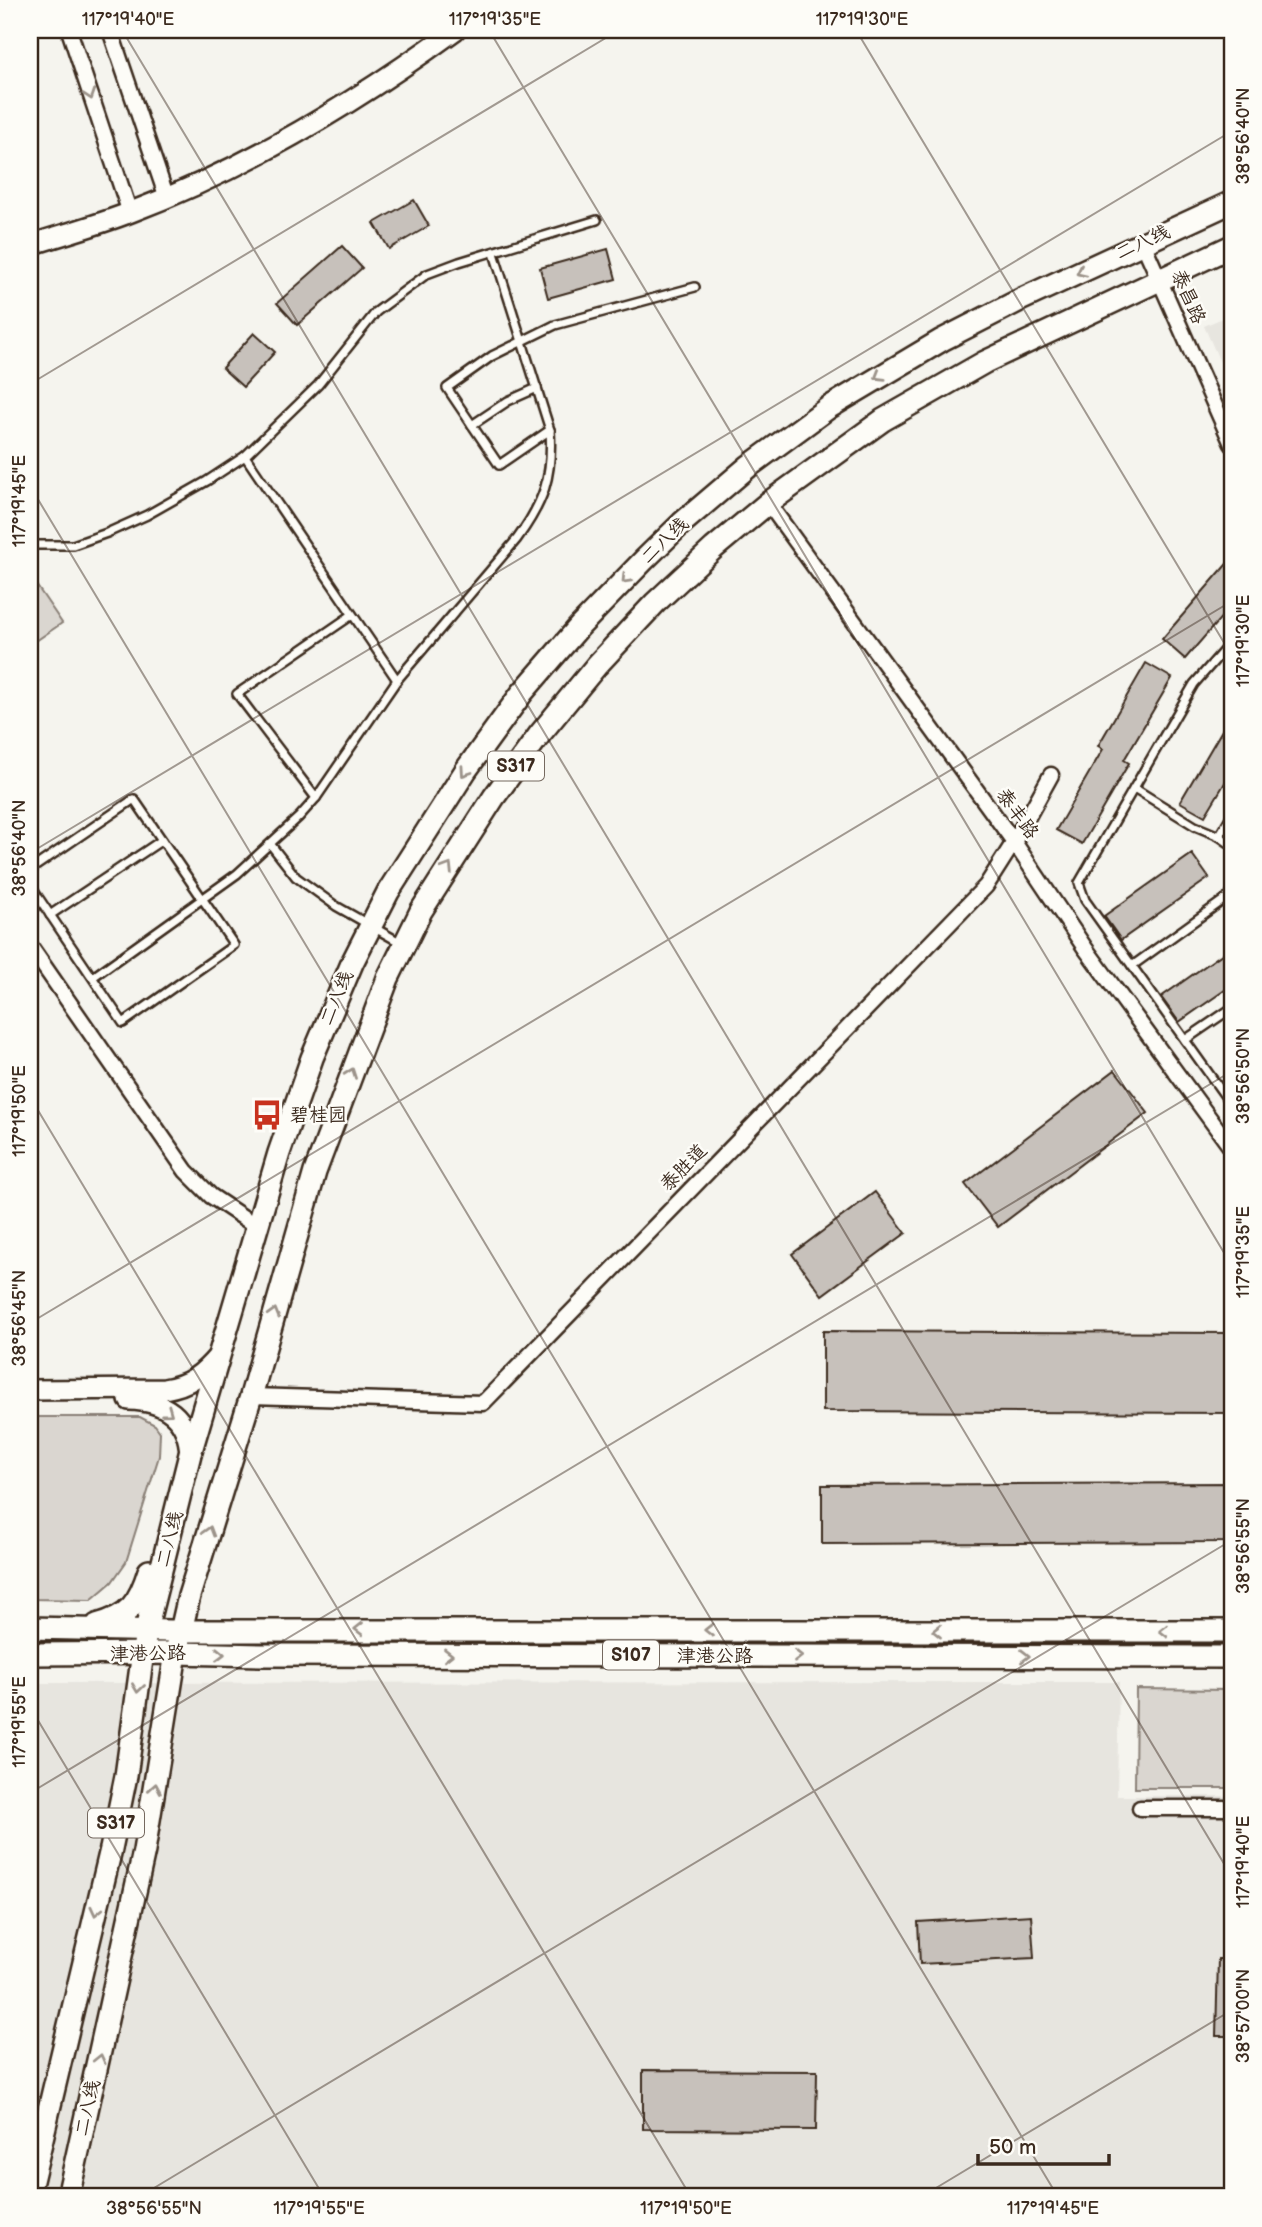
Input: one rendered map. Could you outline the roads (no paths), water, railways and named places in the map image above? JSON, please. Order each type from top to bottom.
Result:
[{"type":"main road","name":"二八线","points":[[30,2189],[126,1776],[144,1642],[190,1454],[256,1226],[312,1058],[370,925],[388,892],[466,770],[522,693],[579,628],[690,516],[782,441],[874,379],[965,328],[1232,202]]},
{"type":"main road","name":"二八线","points":[[68,2197],[144,1851],[176,1653],[175,1630],[189,1596],[251,1396],[315,1172],[357,1056],[404,944],[421,911],[494,797],[548,724],[597,665],[655,603],[768,503],[846,444],[921,397],[985,362],[1232,246]]},
{"type":"main road","points":[[83,1629],[118,1618],[129,1611],[138,1600],[174,1490],[190,1454]]},
{"type":"main road","name":"津港公路","points":[[30,1628],[83,1629],[144,1642],[176,1653],[1232,1657]]},
{"type":"main road","name":"津港公路","points":[[30,1654],[144,1642],[175,1630],[1232,1631]]},
{"type":"main road","points":[[30,1644],[144,1642]]},
{"type":"street","points":[[69,30],[128,207]]},
{"type":"street","points":[[110,30],[165,192]]},
{"type":"street","points":[[165,192],[312,114],[438,30]]},
{"type":"street","points":[[30,245],[253,156],[327,117],[455,30]]},
{"type":"street","points":[[30,233],[128,207]]},
{"type":"street","name":"泰昌路","points":[[1143,243],[1232,444]]},
{"type":"street","name":"泰丰路","points":[[768,503],[1014,842],[1085,948],[1232,1149]]},
{"type":"street","name":"泰胜道","points":[[251,1396],[483,1403],[986,886],[1051,775]]},
{"type":"street","points":[[30,946],[186,1171],[211,1196],[256,1226]]},
{"type":"street","points":[[30,1390],[164,1390],[181,1387],[201,1375],[219,1354]]},
{"type":"street","points":[[30,1399],[132,1400],[162,1406],[180,1421],[186,1431],[190,1454]]},
{"type":"street","points":[[1140,1808],[1232,1808]]},
{"type":"lane","points":[[30,545],[74,545],[107,533],[148,515],[245,456],[317,385],[376,312],[427,274],[597,220]]},
{"type":"lane","points":[[93,977],[237,874],[271,845],[316,798],[397,680],[534,516],[546,487],[552,460],[550,430],[494,253]]},
{"type":"lane","points":[[550,430],[499,465],[446,388],[492,356],[555,326],[695,287]]},
{"type":"lane","points":[[472,425],[508,401],[537,388]]},
{"type":"lane","points":[[245,456],[397,680]]},
{"type":"lane","points":[[316,798],[237,694],[352,615]]},
{"type":"lane","points":[[1232,641],[1194,684],[1079,883],[1085,900],[1232,1106]]},
{"type":"lane","points":[[1134,788],[1195,826],[1232,845]]},
{"type":"lane","points":[[30,870],[134,799],[234,945],[123,1023],[30,885]]},
{"type":"lane","points":[[1219,836],[1232,814]]},
{"type":"lane","points":[[50,915],[162,840]]},
{"type":"lane","points":[[271,845],[296,877],[336,906],[404,944]]},
{"type":"lane","points":[[1132,966],[1232,894]]},
{"type":"lane","points":[[1185,1040],[1232,1008]]},
{"type":"place","name":"碧桂园","points":[[267,1115]]}]
